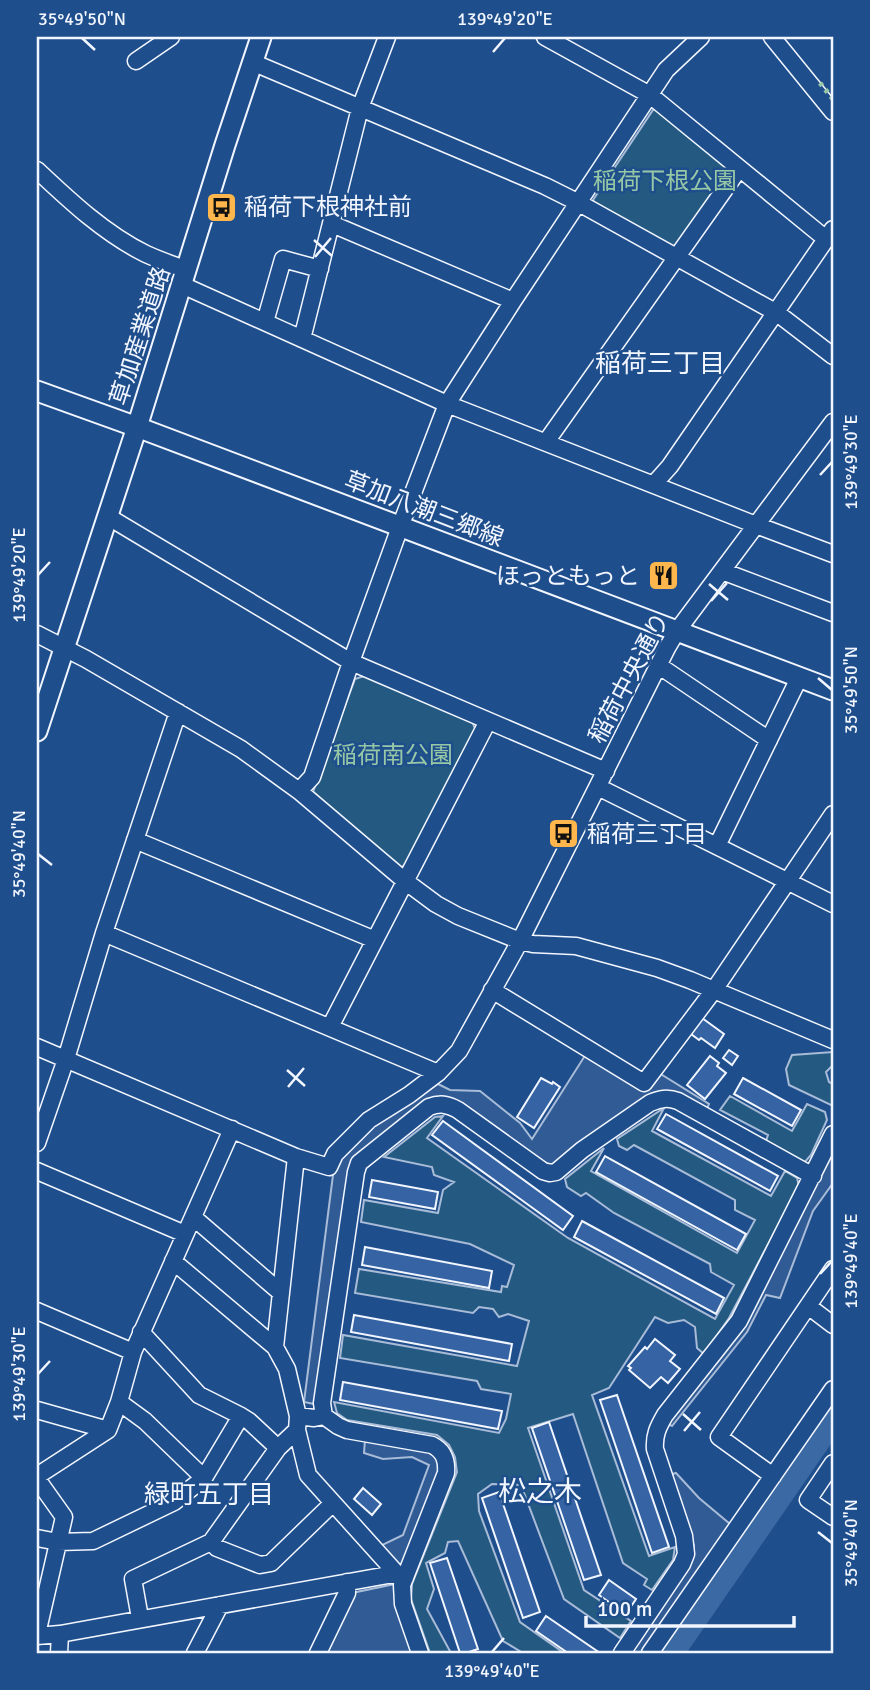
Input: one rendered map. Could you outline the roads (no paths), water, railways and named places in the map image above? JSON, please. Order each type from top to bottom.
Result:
[{"type":"main road","name":"草加産業道路","points":[[37,731],[261,37]]},
{"type":"main road","name":"草加八潮三郷線","points":[[37,391],[833,690]]},
{"type":"street","points":[[136,61],[171,37]]},
{"type":"street","points":[[302,339],[360,108],[387,37]]},
{"type":"street","points":[[545,37],[650,95],[739,169],[830,234],[670,466],[654,484]]},
{"type":"street","points":[[299,792],[312,777],[351,662],[447,404],[666,70],[701,37]]},
{"type":"street","points":[[772,37],[833,112]]},
{"type":"street","points":[[252,62],[545,186],[579,203],[777,313],[833,356]]},
{"type":"street","points":[[546,442],[739,169]]},
{"type":"street","points":[[37,170],[94,221],[126,243],[265,322],[447,404],[833,554]]},
{"type":"street","points":[[332,224],[513,301]]},
{"type":"street","points":[[265,322],[283,259],[320,269]]},
{"type":"street","name":"稲荷中央通り","points":[[296,1157],[329,1167],[335,1154],[369,1120],[438,1073],[459,1051],[520,941],[677,631],[833,422]]},
{"type":"street","points":[[107,516],[351,662],[606,771]]},
{"type":"street","points":[[722,571],[833,613]]},
{"type":"street","points":[[37,634],[86,659],[242,749],[299,792],[405,881],[436,904],[458,916],[520,941],[576,946],[657,968],[833,1040]]},
{"type":"street","points":[[658,665],[769,740]]},
{"type":"street","points":[[717,846],[799,678]]},
{"type":"street","points":[[37,1143],[178,712]]},
{"type":"street","points":[[330,1027],[488,721]]},
{"type":"street","points":[[598,786],[833,904]]},
{"type":"street","points":[[492,990],[644,1083],[714,990],[833,814]]},
{"type":"street","points":[[135,840],[375,940]]},
{"type":"street","points":[[104,933],[438,1073]]},
{"type":"street","points":[[37,1047],[296,1157],[275,1347]]},
{"type":"street","points":[[420,1653],[403,1604],[401,1576],[446,1474],[447,1463],[440,1448],[432,1445],[347,1430],[338,1426],[324,1416],[322,1403],[359,1163],[429,1107],[438,1104],[449,1105],[458,1110],[534,1165],[550,1173],[556,1172],[650,1104],[670,1098],[813,1176]]},
{"type":"street","points":[[232,1129],[141,1332],[108,1430],[37,1478],[64,1517],[37,1635],[60,1634],[347,1582],[401,1576]]},
{"type":"street","points":[[622,1653],[677,1572],[686,1554],[684,1535],[655,1449],[654,1436],[658,1426],[738,1321],[833,1134]]},
{"type":"street","points":[[37,1171],[186,1234]]},
{"type":"street","points":[[193,1217],[280,1292]]},
{"type":"street","points":[[173,1261],[275,1347],[286,1369],[308,1475],[401,1576]]},
{"type":"street","points":[[773,1476],[719,1437],[833,1269]]},
{"type":"street","points":[[808,1306],[833,1325]]},
{"type":"street","points":[[37,1311],[133,1352]]},
{"type":"street","points":[[141,1332],[200,1395],[241,1416],[278,1448]]},
{"type":"street","points":[[650,1653],[833,1389]]},
{"type":"street","points":[[118,1402],[145,1421],[204,1478]]},
{"type":"street","points":[[37,1410],[108,1430]]},
{"type":"street","points":[[37,1538],[58,1542],[93,1541],[174,1502],[204,1478],[241,1416]]},
{"type":"street","points":[[141,1618],[133,1578],[211,1542],[298,1423],[324,1416]]},
{"type":"street","points":[[833,1463],[808,1500],[833,1517]]},
{"type":"street","points":[[211,1542],[217,1548],[260,1565],[271,1563],[333,1503]]},
{"type":"street","points":[[318,1653],[347,1593],[347,1582]]},
{"type":"street","points":[[195,1653],[220,1605]]},
{"type":"street","points":[[59,1653],[60,1634]]},
{"type":"waterway","points":[[672,1653],[833,1420]]},
{"type":"place","name":"稲荷下根神社前","points":[[221,207]]},
{"type":"place","name":"ほっともっと","points":[[663,576]]},
{"type":"place","name":"稲荷三丁目","points":[[564,834]]},
{"type":"district","name":"稲荷三丁目","points":[[660,364]]},
{"type":"district","name":"松之木","points":[[540,1492]]},
{"type":"district","name":"緑町五丁目","points":[[209,1495]]},
{"type":"park label","name":"稲荷下根公園","points":[[665,181]]},
{"type":"park label","name":"稲荷南公園","points":[[393,755]]}]
